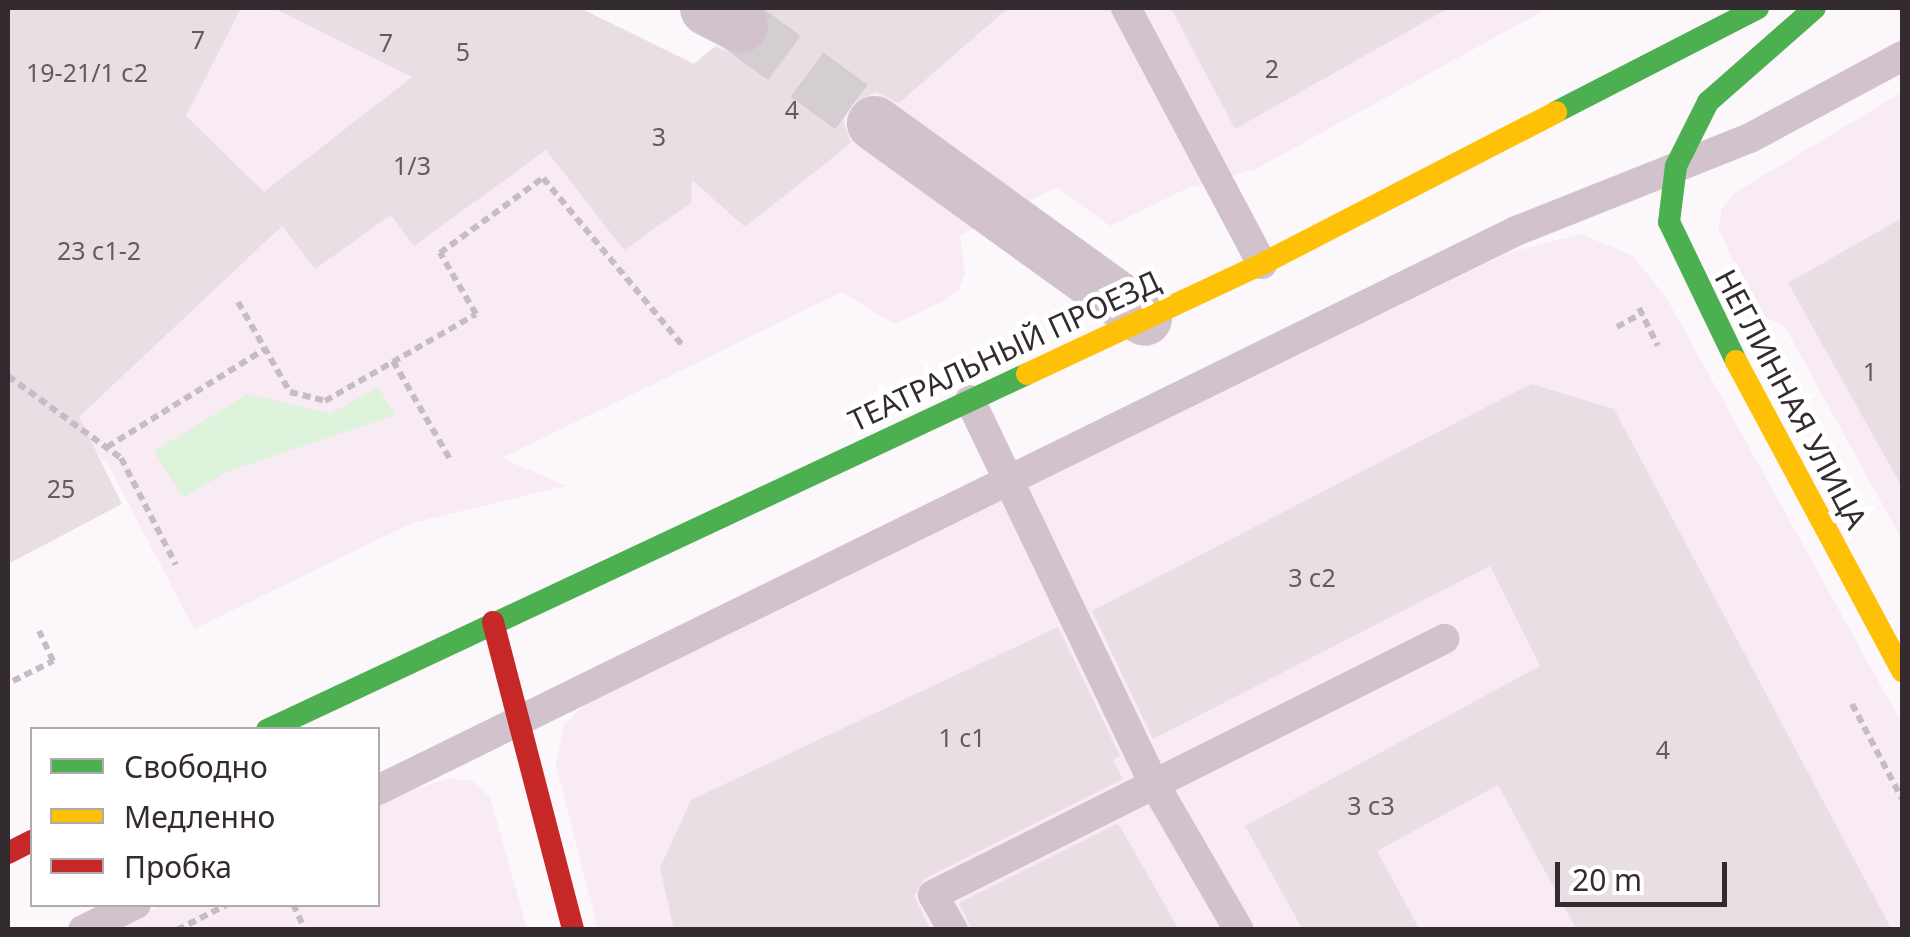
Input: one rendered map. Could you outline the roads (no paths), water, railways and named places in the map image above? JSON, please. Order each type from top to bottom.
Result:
[{"type":"main road","name":"ТЕАТРАЛЬНЫЙ ПРОЕЗД","points":[[272,727],[1262,264],[1758,8]]},
{"type":"main road","name":"НЕГЛИННАЯ УЛИЦА","points":[[1814,8],[1708,102],[1676,166],[1669,222],[1683,260],[1902,671]]},
{"type":"main road","points":[[493,622],[573,930]]},
{"type":"street","points":[[874,123],[1144,318]]},
{"type":"lane","points":[[1126,8],[1262,264]]},
{"type":"lane","points":[[380,789],[1569,206],[1750,138],[1902,56]]},
{"type":"lane","points":[[970,400],[1152,780],[1239,930]]},
{"type":"lane","points":[[954,930],[933,895],[1152,780],[1444,639]]},
{"type":"lane","points":[[83,930],[130,907]]},
{"type":"tunnel","points":[[740,25],[874,123]]}]
